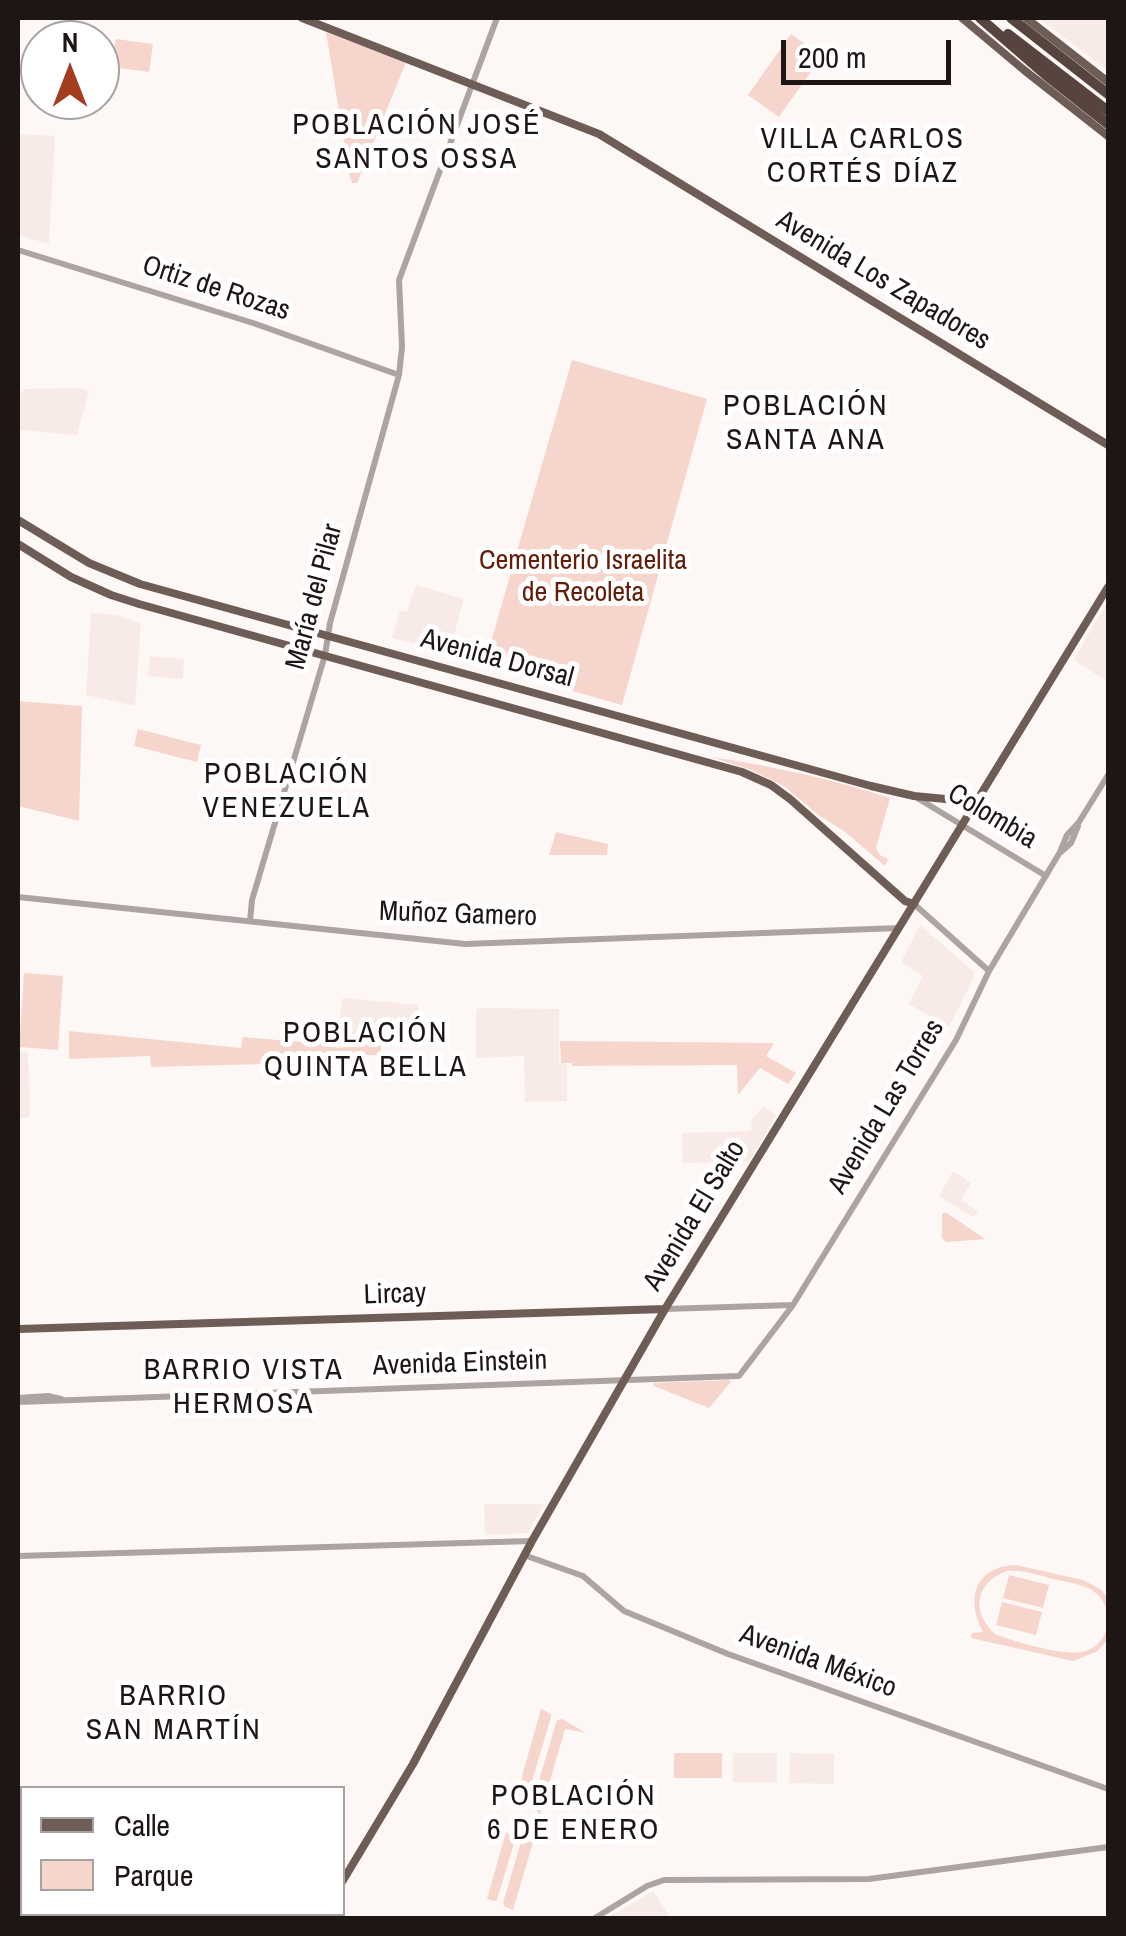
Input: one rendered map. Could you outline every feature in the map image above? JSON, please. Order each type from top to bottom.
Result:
[{"type":"highway","points":[[980,18],[1108,124]]},
{"type":"highway","points":[[988,18],[1108,111]]},
{"type":"highway","points":[[1010,18],[1108,94]]},
{"type":"main road","name":"Avenida Los Zapadores","points":[[302,18],[599,134],[1108,445]]},
{"type":"main road","points":[[962,18],[1108,136]]},
{"type":"main road","points":[[1026,18],[1108,82]]},
{"type":"main road","name":"Avenida Dorsal","points":[[18,520],[88,563],[128,580],[833,776],[914,796],[977,802]]},
{"type":"main road","name":"Avenida Dorsal","points":[[18,544],[71,577],[111,595],[754,776],[790,798],[914,904]]},
{"type":"main road","points":[[71,577],[79,566],[88,563]]},
{"type":"main road","name":"Avenida El Salto","points":[[345,1877],[416,1758],[524,1555],[665,1309],[1108,586]]},
{"type":"main road","points":[[160,610],[174,604],[177,594]]},
{"type":"main road","name":"Lircay","points":[[18,1329],[665,1309]]},
{"type":"street","name":"María del Pilar","points":[[250,922],[252,900],[324,655],[399,374],[400,276],[497,18]]},
{"type":"street","name":"Ortiz de Rozas","points":[[18,250],[253,323],[399,374]]},
{"type":"street","name":"Avenida Las Torres","points":[[739,1376],[793,1305],[956,1040],[988,971],[1067,835],[1108,775]]},
{"type":"street","name":"Colombia","points":[[914,796],[1046,876]]},
{"type":"street","name":"Muñoz Gamero","points":[[18,897],[474,944],[898,928]]},
{"type":"street","points":[[914,904],[988,971]]},
{"type":"street","name":"Lircay","points":[[665,1309],[793,1305]]},
{"type":"street","points":[[774,1306],[783,1318]]},
{"type":"street","name":"Avenida Einstein","points":[[18,1400],[739,1376]]},
{"type":"street","points":[[18,1556],[532,1541]]},
{"type":"street","name":"Avenida México","points":[[524,1555],[584,1576],[624,1611],[728,1654],[1108,1789]]},
{"type":"street","points":[[594,1918],[652,1883],[664,1880],[862,1880],[1108,1847]]},
{"type":"shaded area","points":[[1038,18],[1108,18],[1108,71],[1052,28]]},
{"type":"shaded area","points":[[18,134],[55,136],[49,244],[18,235]]},
{"type":"shaded area","points":[[24,389],[89,391],[77,435],[19,430],[20,395]]},
{"type":"shaded area","points":[[416,585],[464,599],[449,653],[392,638],[400,611],[407,612]]},
{"type":"shaded area","points":[[1108,601],[1108,682],[1075,661],[1075,657]]},
{"type":"shaded area","points":[[91,613],[118,615],[141,624],[135,706],[86,695]]},
{"type":"shaded area","points":[[150,656],[184,659],[183,679],[148,676]]},
{"type":"shaded area","points":[[920,925],[974,972],[950,1025],[909,1004],[923,976],[901,962]]},
{"type":"shaded area","points":[[345,998],[418,1005],[420,1036],[412,1037],[411,1041],[337,1047]]},
{"type":"shaded area","points":[[479,1008],[559,1009],[559,1063],[567,1064],[567,1101],[525,1102],[524,1056],[476,1058]]},
{"type":"shaded area","points":[[18,1049],[28,1052],[28,1118],[18,1117]]},
{"type":"shaded area","points":[[763,1106],[776,1115],[749,1162],[683,1163],[682,1133],[751,1131],[752,1119]]},
{"type":"shaded area","points":[[953,1171],[971,1183],[961,1200],[978,1211],[975,1216],[939,1196]]},
{"type":"shaded area","points":[[484,1504],[544,1504],[528,1533],[485,1535]]},
{"type":"shaded area","points":[[733,1753],[777,1753],[777,1782],[733,1782]]},
{"type":"shaded area","points":[[790,1753],[834,1754],[834,1784],[789,1783]]},
{"type":"shaded area","points":[[653,1891],[671,1918],[607,1918]]},
{"type":"green space","points":[[326,32],[406,62],[357,183],[352,183],[350,177]]},
{"type":"green space","points":[[791,34],[822,56],[779,117],[748,95]]},
{"type":"green space","points":[[120,40],[153,44],[149,72],[120,68]]},
{"type":"green space","name":"Cementerio Israelita de Recoleta","points":[[572,360],[707,399],[622,705],[484,666]]},
{"type":"green space","points":[[18,701],[82,706],[79,821],[18,806]]},
{"type":"green space","points":[[138,729],[201,745],[197,762],[134,746]]},
{"type":"green space","points":[[711,757],[802,774],[890,798],[876,848],[888,859],[885,866],[784,786]]},
{"type":"green space","points":[[556,832],[608,844],[607,855],[549,855]]},
{"type":"green space","points":[[24,973],[63,976],[58,1050],[19,1047]]},
{"type":"green space","points":[[69,1031],[241,1048],[243,1037],[336,1048],[381,1044],[381,1055],[304,1056],[304,1063],[151,1067],[150,1056],[69,1059]]},
{"type":"green space","points":[[560,1041],[774,1043],[766,1056],[796,1073],[788,1084],[760,1068],[738,1095],[737,1065],[572,1066],[561,1063]]},
{"type":"green space","points":[[942,1213],[985,1239],[946,1242],[942,1238]]},
{"type":"green space","points":[[729,1380],[709,1408],[653,1383]]},
{"type":"green space","points":[[1016,1565],[1083,1580],[1102,1590],[1108,1599],[1108,1639],[1098,1651],[1073,1661],[971,1638],[972,1633],[983,1632],[975,1608],[977,1586],[991,1571]],"holes":[[[1007,1571],[1076,1584],[1097,1594],[1108,1617],[1105,1634],[1094,1647],[1077,1653],[1040,1648],[995,1634],[982,1616],[980,1598],[989,1582]]]},
{"type":"green space","points":[[1009,1575],[1049,1585],[1043,1608],[1003,1598]]},
{"type":"green space","points":[[1002,1602],[1042,1612],[1036,1635],[996,1625]]},
{"type":"green space","points":[[541,1709],[551,1717],[525,1805],[513,1808]]},
{"type":"green space","points":[[557,1720],[586,1733],[565,1729],[540,1815],[532,1804]]},
{"type":"green space","points":[[674,1753],[722,1753],[722,1778],[674,1778]]},
{"type":"green space","points":[[18,1799],[20,1916],[142,1918],[18,1918]]},
{"type":"green space","points":[[506,1832],[515,1840],[494,1901],[487,1899]]},
{"type":"green space","points":[[534,1839],[513,1910],[503,1903],[521,1842]]},
{"type":"district","name":"POBLACIÓN JOSÉ SANTOS OSSA","points":[[417,143]]},
{"type":"district","name":"VILLA CARLOS CORTÉS DÍAZ","points":[[863,157]]},
{"type":"district","name":"POBLACIÓN SANTA ANA","points":[[806,424]]},
{"type":"district","name":"POBLACIÓN VENEZUELA","points":[[287,792]]},
{"type":"district","name":"POBLACIÓN QUINTA BELLA","points":[[366,1051]]},
{"type":"district","name":"BARRIO VISTA HERMOSA","points":[[244,1388]]},
{"type":"district","name":"BARRIO SAN MARTÍN","points":[[174,1714]]},
{"type":"district","name":"POBLACIÓN 6 DE ENERO","points":[[574,1814]]}]
